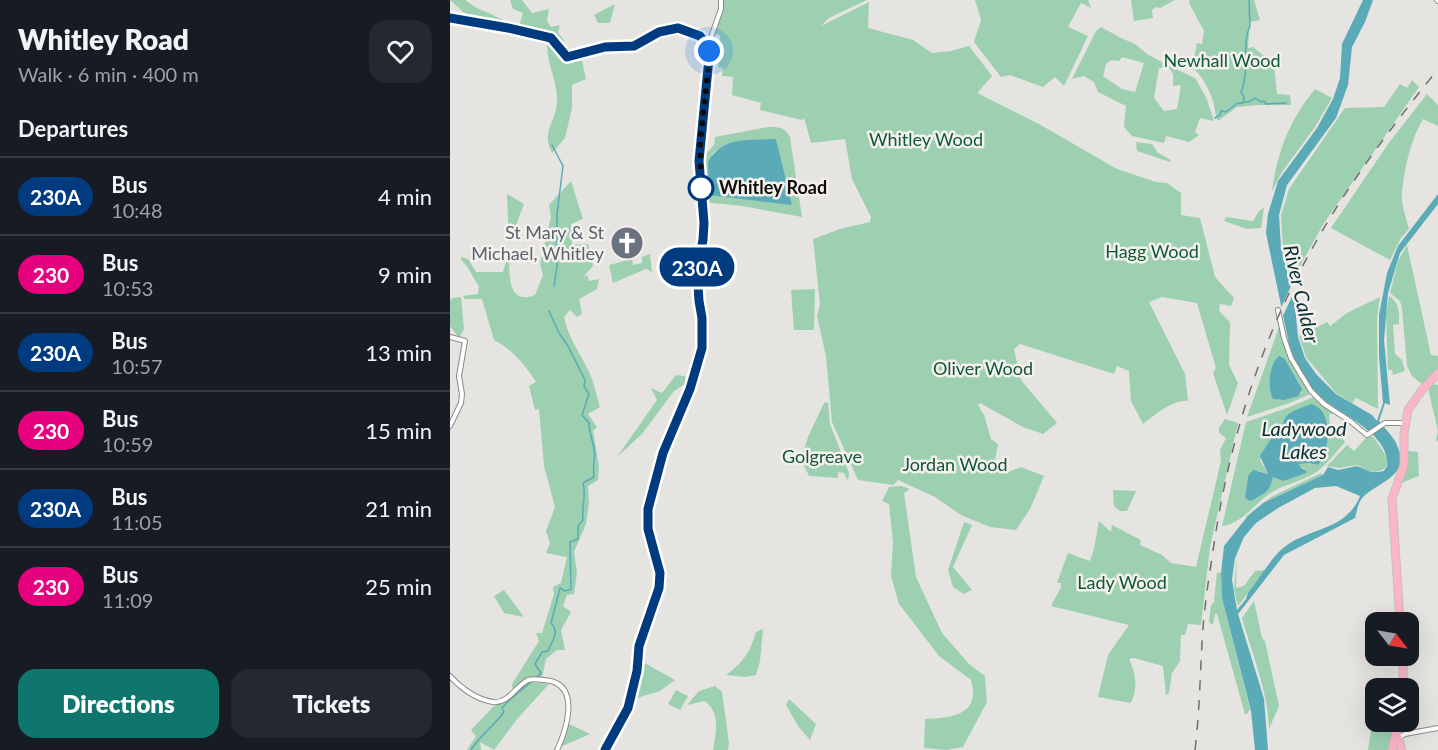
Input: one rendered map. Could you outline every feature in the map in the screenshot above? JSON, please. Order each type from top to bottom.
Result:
[{"type":"highway","points":[[1399,612],[1391,507],[1394,489],[1404,465],[1405,423],[1412,404],[1437,377]]},
{"type":"street","points":[[605,750],[628,708],[637,671],[639,646],[659,588],[660,573],[648,529],[648,509],[663,453],[690,389],[702,348],[702,318],[697,269],[704,223],[699,161],[709,63],[708,46],[721,9],[721,0]]},
{"type":"street","points":[[1278,310],[1291,358],[1311,391],[1324,404],[1367,435],[1383,424],[1405,423]]},
{"type":"street","points":[[450,337],[465,341],[459,376],[461,403],[450,426]]},
{"type":"street","points":[[450,676],[464,690],[494,702],[507,698],[528,680],[557,683],[566,692],[568,706],[562,739],[557,750]]},
{"type":"street","points":[[1397,744],[1408,734],[1438,728]]},
{"type":"green space","points":[[450,0],[465,0],[508,22],[509,26],[472,20]]},
{"type":"green space","points":[[510,0],[522,0],[532,13],[549,9],[547,21],[551,27],[560,25],[558,33],[564,40],[562,47],[552,37],[518,29],[523,13],[513,9]]},
{"type":"green space","points":[[724,0],[867,0],[829,18],[821,26],[869,2],[868,28],[913,40],[932,53],[969,46],[992,76],[978,92],[979,94],[1039,124],[1117,169],[1156,182],[1167,183],[1181,193],[1181,215],[1200,218],[1215,277],[1234,298],[1231,306],[1220,304],[1219,311],[1230,322],[1229,365],[1238,383],[1227,415],[1213,373],[1216,368],[1197,303],[1162,297],[1149,302],[1185,374],[1188,401],[1170,405],[1143,424],[1131,401],[1129,371],[1117,366],[1114,374],[1020,344],[1014,349],[1021,380],[1057,423],[1043,434],[1023,427],[980,403],[978,405],[984,415],[991,439],[998,444],[994,466],[1008,472],[1021,467],[1044,476],[1030,509],[1016,530],[990,527],[961,515],[935,497],[898,480],[893,485],[858,480],[832,422],[826,356],[817,316],[820,304],[813,239],[840,229],[870,222],[871,217],[852,179],[845,139],[811,143],[804,118],[802,120],[760,110],[761,103],[732,95],[733,77],[722,76],[723,68],[718,67],[719,61],[711,60],[711,56],[720,45],[720,35],[714,34]]},
{"type":"green space","points":[[975,0],[1088,0],[1091,8],[1081,3],[1068,27],[1088,36],[1064,86],[1055,77],[1043,87],[1010,75],[1001,77],[974,42],[981,20]]},
{"type":"green space","points":[[1131,0],[1175,0],[1152,10],[1153,18],[1134,21]]},
{"type":"green space","name":"Newhall Wood","points":[[1190,0],[1254,0],[1260,20],[1250,22],[1248,48],[1253,47],[1274,64],[1277,94],[1290,95],[1291,105],[1237,107],[1218,121],[1207,87],[1192,68],[1197,43],[1202,44],[1204,31],[1189,3]]},
{"type":"green space","points":[[615,4],[610,23],[598,23],[594,15]]},
{"type":"green space","points":[[1101,27],[1135,44],[1147,54],[1169,66],[1195,78],[1206,97],[1214,121],[1200,118],[1195,132],[1199,135],[1189,142],[1166,136],[1164,143],[1132,136],[1124,127],[1126,106],[1098,92],[1094,82],[1084,76],[1072,79],[1096,31]],"holes":[[[1122,57],[1144,63],[1135,92],[1122,89],[1103,76],[1106,64],[1111,60],[1119,61]],[[1159,68],[1169,68],[1173,74],[1173,86],[1181,85],[1177,109],[1164,111],[1154,98]]]},
{"type":"green space","points":[[548,38],[570,57],[581,55],[586,79],[572,85],[572,108],[565,138],[552,153],[548,138],[557,99],[548,53]]},
{"type":"green space","points":[[1412,80],[1419,87],[1324,223],[1291,282],[1283,248],[1281,215],[1289,189],[1345,108],[1384,107],[1400,84],[1407,88]]},
{"type":"green space","points":[[1315,89],[1332,98],[1315,127],[1282,172],[1272,191],[1281,149],[1286,137],[1298,113]]},
{"type":"green space","points":[[1427,94],[1438,105],[1438,126],[1423,119],[1412,145],[1406,164],[1402,192],[1409,229],[1401,238],[1390,260],[1331,228],[1388,144]]},
{"type":"green space","points":[[768,127],[784,129],[790,137],[802,217],[742,206],[703,202],[701,153],[709,151],[714,145],[715,137]],"holes":[[[750,140],[776,140],[777,143],[711,155],[725,145],[733,143]]]},
{"type":"green space","points":[[1136,142],[1152,144],[1158,153],[1171,160],[1170,162],[1137,151]]},
{"type":"green space","points":[[571,181],[583,219],[571,224],[572,245],[588,244],[593,266],[582,278],[587,275],[589,281],[599,279],[597,289],[579,299],[582,314],[577,317],[570,310],[564,317],[569,333],[589,371],[600,407],[588,414],[597,427],[593,431],[599,466],[598,480],[588,486],[589,503],[586,524],[574,552],[577,573],[574,594],[567,595],[563,606],[571,612],[561,630],[565,650],[557,650],[546,659],[542,678],[528,678],[513,690],[512,684],[539,641],[536,633],[542,633],[554,594],[553,587],[561,583],[567,557],[546,553],[550,543],[546,531],[555,507],[544,466],[539,409],[535,410],[529,386],[536,382],[518,358],[494,340],[482,299],[465,299],[463,296],[478,294],[479,286],[461,257],[468,259],[476,272],[503,272],[510,249],[509,265],[514,290],[518,295],[525,297],[535,295],[543,275],[540,264],[551,217],[549,205]]},
{"type":"green space","points":[[507,194],[524,204],[509,244]]},
{"type":"green space","points":[[1264,208],[1261,228],[1247,229],[1224,221],[1226,217],[1253,221],[1259,211]]},
{"type":"green space","points":[[635,228],[635,255],[619,259],[621,229]]},
{"type":"green space","points":[[1407,245],[1431,355],[1438,356],[1438,370],[1423,385],[1412,376],[1407,366],[1402,308],[1400,301],[1390,293],[1398,261]]},
{"type":"green space","points":[[650,254],[652,272],[646,269],[613,283],[609,265],[632,259],[633,265],[642,263],[642,257]]},
{"type":"green space","points":[[815,289],[814,330],[794,330],[791,290]]},
{"type":"green space","points":[[1389,296],[1398,308],[1399,324],[1393,325],[1395,354],[1402,360],[1405,371],[1393,375],[1392,370],[1388,370],[1386,316]]},
{"type":"green space","points":[[461,297],[464,329],[459,338],[450,326],[450,301],[452,298]]},
{"type":"green space","points":[[1380,297],[1377,318],[1378,409],[1356,398],[1352,403],[1336,393],[1306,357],[1299,336],[1327,322],[1330,326],[1347,313]]},
{"type":"green space","points":[[1279,327],[1298,375],[1310,394],[1247,417]],"holes":[[[1282,356],[1302,392],[1299,396],[1279,400],[1271,394],[1272,374]]]},
{"type":"green space","points":[[676,375],[685,376],[685,384],[674,391],[642,434],[617,457],[657,400],[651,388],[662,393]]},
{"type":"green space","points":[[1431,384],[1438,385],[1438,431],[1428,388]]},
{"type":"green space","points":[[1313,397],[1334,413],[1329,415],[1331,432],[1339,434],[1345,442],[1315,473],[1272,492],[1242,517],[1222,526],[1246,422]],"holes":[[[1284,432],[1323,460],[1318,465],[1299,464],[1305,469],[1280,480],[1273,476],[1267,489],[1245,497],[1248,476],[1258,471],[1268,474],[1260,460]]]},
{"type":"green space","name":"Golgreave","points":[[828,402],[830,424],[849,473],[848,481],[844,473],[838,472],[838,478],[809,476],[801,459],[808,437],[824,403]]},
{"type":"green space","name":"Lady Wood","points":[[1225,419],[1238,423],[1210,547],[1201,625],[1188,624],[1185,635],[1181,635],[1180,661],[1172,673],[1169,693],[1166,695],[1163,666],[1134,658],[1129,659],[1135,681],[1131,703],[1098,697],[1108,655],[1129,625],[1051,606],[1061,587],[1061,583],[1057,583],[1068,553],[1090,561],[1099,521],[1111,532],[1112,525],[1141,540],[1140,545],[1162,555],[1171,563],[1196,567],[1221,461],[1220,450],[1226,438],[1219,433],[1219,428]]},
{"type":"green space","points":[[1372,436],[1387,460],[1384,469],[1373,472],[1357,465],[1339,468],[1327,466],[1347,445],[1354,451],[1366,438]]},
{"type":"green space","points":[[1408,451],[1418,452],[1419,476],[1401,483],[1406,470]]},
{"type":"green space","points":[[1321,473],[1323,475],[1264,503],[1271,497]]},
{"type":"green space","points":[[901,486],[910,489],[904,493],[916,577],[942,633],[969,664],[985,676],[987,702],[963,747],[946,750],[924,748],[925,719],[947,717],[961,712],[971,703],[973,692],[971,680],[939,656],[899,604],[891,576],[893,542],[889,504],[882,501],[889,487]]},
{"type":"green space","points":[[1113,490],[1136,491],[1127,511],[1120,511],[1114,506]]},
{"type":"green space","points":[[964,522],[972,525],[953,567],[972,590],[964,594],[953,587],[948,570]]},
{"type":"green space","points":[[1237,555],[1236,588],[1244,586],[1255,571],[1266,570],[1238,606],[1234,589]]},
{"type":"green space","points":[[1217,572],[1221,573],[1222,598],[1250,709],[1247,714],[1245,714],[1217,614],[1215,614],[1213,625],[1209,622]]},
{"type":"green space","points":[[504,590],[524,617],[504,613],[494,596]]},
{"type":"green space","points":[[1254,601],[1279,706],[1269,729],[1263,687],[1242,618]]},
{"type":"green space","points":[[763,629],[760,661],[756,675],[745,677],[726,675],[745,656],[756,632]]},
{"type":"green space","points":[[641,661],[675,680],[660,691],[640,697],[631,703]]},
{"type":"green space","points":[[528,682],[549,684],[518,718],[494,750],[480,742],[481,750],[467,750],[476,736],[471,730],[493,707],[506,700]]},
{"type":"green space","points":[[715,686],[722,692],[728,750],[713,750],[716,724],[710,706],[705,701],[687,705],[699,691]]},
{"type":"green space","points":[[676,690],[688,696],[680,710],[668,704]]},
{"type":"green space","points":[[789,699],[816,724],[810,740],[798,726],[786,705]]},
{"type":"green space","points":[[567,723],[590,734],[560,747]]},
{"type":"green space","points":[[1371,732],[1393,732],[1390,750],[1368,750]]},
{"type":"water","points":[[1363,0],[1373,0],[1352,47],[1348,85],[1336,118],[1287,185],[1279,215],[1281,247],[1295,305],[1298,337],[1305,358],[1316,374],[1336,394],[1372,415],[1377,421],[1383,403],[1379,356],[1379,315],[1387,273],[1398,246],[1438,194],[1438,204],[1400,253],[1388,293],[1384,340],[1390,405],[1385,403],[1379,421],[1396,443],[1400,454],[1397,470],[1363,497],[1355,518],[1284,555],[1238,614],[1264,699],[1268,750],[1255,750],[1251,711],[1222,598],[1221,573],[1224,546],[1247,517],[1263,503],[1323,475],[1328,467],[1338,470],[1357,466],[1375,472],[1384,471],[1387,466],[1386,454],[1371,433],[1325,401],[1307,382],[1300,370],[1289,344],[1266,233],[1268,214],[1278,181],[1317,128],[1333,99],[1340,78],[1342,44]],"holes":[[[1336,486],[1360,496],[1354,508],[1336,523],[1303,536],[1282,549],[1237,610],[1232,580],[1235,558],[1244,537],[1256,523],[1315,488]]]},
{"type":"water","points":[[776,139],[792,205],[709,195],[708,162],[721,147],[738,141]]},
{"type":"water","points":[[1279,356],[1284,358],[1302,389],[1299,396],[1284,400],[1273,399],[1270,376]]},
{"type":"water","name":"Ladywood Lakes","points":[[1311,404],[1323,413],[1328,428],[1323,460],[1318,465],[1299,464],[1306,473],[1283,481],[1273,477],[1266,492],[1251,501],[1248,500],[1245,497],[1248,476],[1253,470],[1268,474],[1260,456],[1276,431],[1278,429],[1284,431],[1284,420],[1290,413]]},
{"type":"pier","points":[[1292,284],[1294,292],[1281,320],[1280,310]]},
{"type":"waterway","points":[[1243,103],[1244,97],[1241,92],[1245,76],[1247,33],[1250,26],[1249,0]]},
{"type":"waterway","points":[[1215,118],[1220,115],[1221,111],[1226,112],[1236,104],[1255,98],[1266,104],[1286,103]]},
{"type":"waterway","points":[[552,145],[563,166],[557,214],[557,267],[554,286]]},
{"type":"waterway","points":[[471,750],[504,712],[502,708],[511,698],[541,673],[535,664],[542,652],[548,651],[554,637],[555,630],[551,623],[560,588],[565,591],[571,589],[570,542],[578,539],[578,526],[583,520],[583,483],[594,477],[594,448],[589,423],[582,415],[589,394],[584,386],[585,380],[549,311]]},
{"type":"railway","points":[[1195,750],[1204,618],[1219,511],[1237,433],[1262,357],[1294,283],[1341,200],[1372,155],[1438,69]]},
{"type":"bus line","name":"230A","points":[[450,18],[551,38],[567,57],[605,47],[634,46],[671,28],[678,28],[700,36],[708,46],[709,63],[699,161],[704,223],[697,269],[702,318],[702,348],[690,389],[663,453],[648,509],[648,529],[660,573],[659,588],[639,646],[637,671],[628,708],[605,750]]},
{"type":"place","name":"Whitley Road","points":[[701,188]]},
{"type":"place","name":"St Mary & St Michael, Whitley","points":[[627,243]]},
{"type":"route","points":[[701,188],[700,142],[705,110],[709,51]]},
{"type":"park label","name":"Whitley Wood","points":[[926,140]]},
{"type":"park label","name":"Hagg Wood","points":[[1152,252]]},
{"type":"park label","name":"Oliver Wood","points":[[983,369]]},
{"type":"park label","name":"Jordan Wood","points":[[955,465]]},
{"type":"water label","name":"River Calder","points":[[1301,294]]}]
